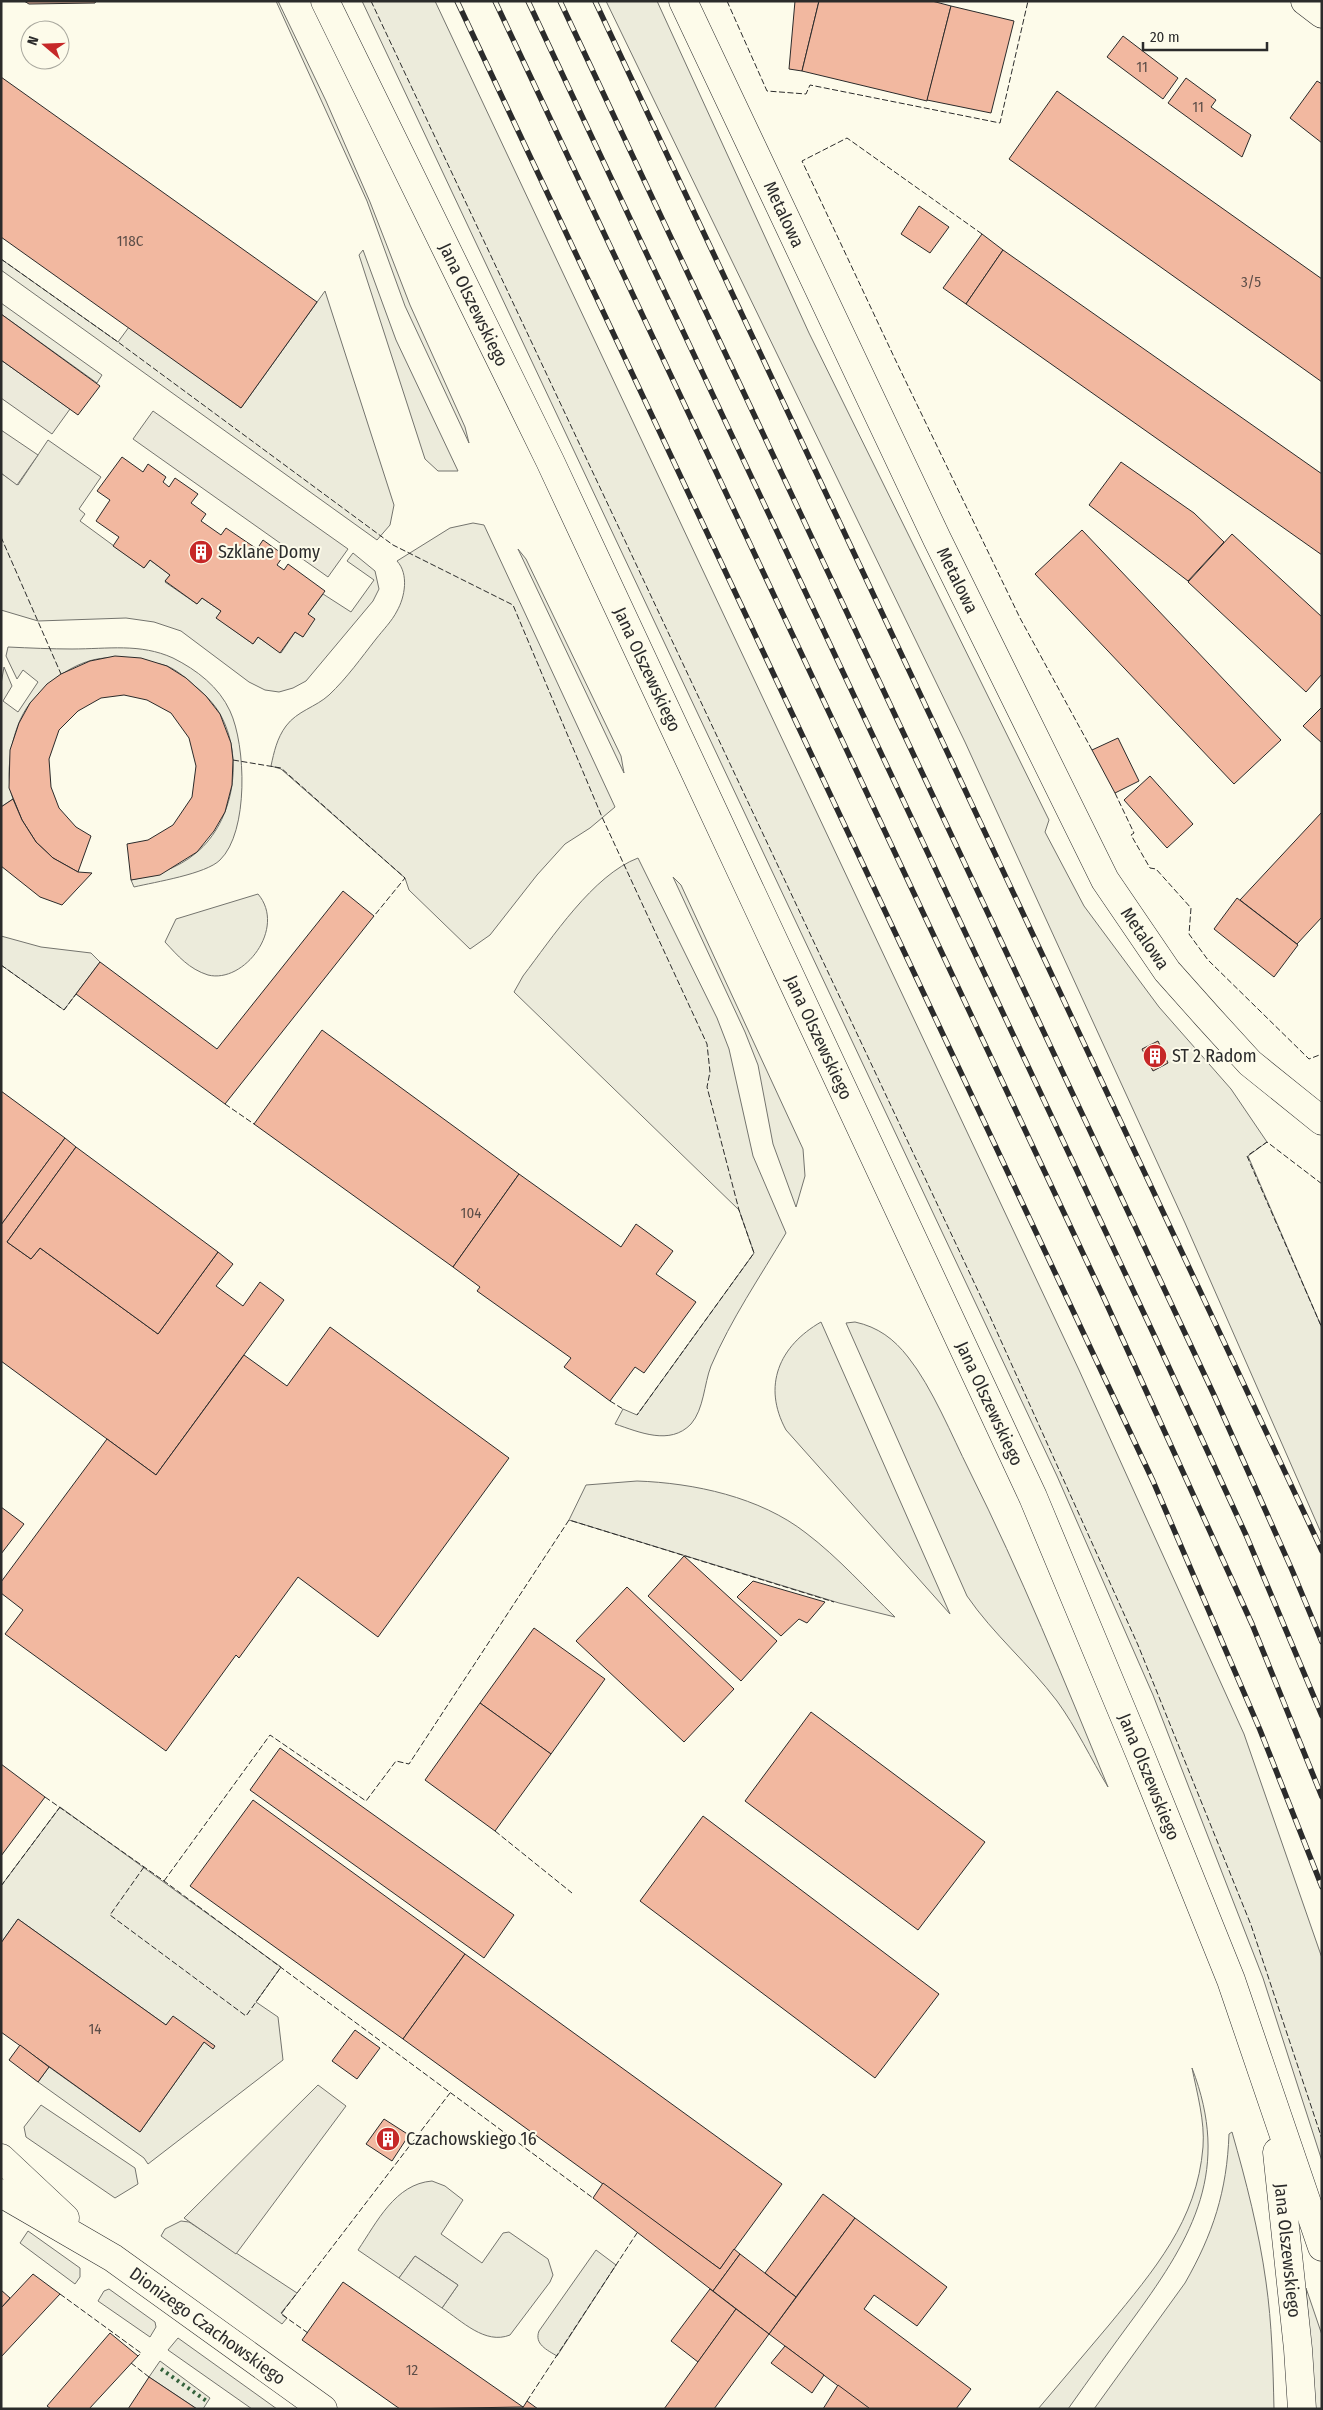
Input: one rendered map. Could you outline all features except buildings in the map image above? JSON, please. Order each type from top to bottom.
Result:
[{"type":"main road","name":"Jana Olszewskiego","points":[[325,1],[550,461],[1033,1497],[1140,1754],[1231,1980],[1322,2247]]},
{"type":"main road","name":"Metalowa","points":[[683,1],[937,539],[1105,880],[1167,971],[1208,1017],[1250,1063],[1315,1114]]},
{"type":"main road","points":[[1305,1],[1322,14]]},
{"type":"main road","name":"Jana Olszewskiego","points":[[1269,2091],[1281,2183],[1298,2349],[1302,2409]]},
{"type":"main road","name":"Dionizego Czachowskiego","points":[[1,2158],[92,2244]]},
{"type":"main road","name":"Dionizego Czachowskiego","points":[[1,2193],[92,2244],[323,2409]]},
{"type":"shaded area","points":[[276,1],[278,1],[326,101],[370,202],[410,305],[465,427],[469,443],[405,306],[367,201]]},
{"type":"shaded area","points":[[362,1],[435,1],[1079,1370],[1244,1734],[1322,1958],[1322,2161],[1263,1978],[1153,1695],[1057,1476]]},
{"type":"shaded area","points":[[606,1],[657,1],[809,333],[1049,820],[1045,832],[1084,906],[1159,1007],[1231,1089],[1267,1142],[1248,1156],[1322,1328],[1322,1535],[1185,1223],[965,742]]},
{"type":"shaded area","points":[[363,250],[396,340],[458,471],[438,471],[425,459],[359,255]]},
{"type":"shaded area","points":[[1,259],[118,342],[129,327],[241,408],[325,291],[394,505],[390,525],[377,540],[1,270]]},
{"type":"shaded area","points":[[1,303],[102,375],[97,383],[1,314]]},
{"type":"shaded area","points":[[1,360],[70,409],[52,434],[1,398]]},
{"type":"shaded area","points":[[153,411],[348,549],[328,577],[133,439]]},
{"type":"shaded area","points":[[1,430],[38,455],[17,485],[1,473]]},
{"type":"shaded area","points":[[48,440],[101,477],[79,509],[85,514],[80,521],[144,568],[150,560],[170,575],[165,582],[197,604],[202,598],[221,611],[217,618],[253,644],[258,637],[281,653],[295,632],[303,637],[308,614],[323,594],[351,612],[374,580],[347,561],[353,553],[375,571],[379,589],[373,601],[306,681],[293,688],[279,692],[265,690],[249,682],[181,631],[154,622],[126,618],[38,621],[1,610],[1,473],[18,485]]},
{"type":"shaded area","points":[[473,523],[484,525],[615,807],[590,828],[565,844],[537,875],[490,935],[470,949],[409,890],[405,878],[281,769],[271,766],[278,740],[290,721],[324,699],[336,688],[395,615],[404,592],[403,572],[397,561],[450,528]]},
{"type":"shaded area","points":[[518,549],[526,559],[621,756],[624,773]]},
{"type":"shaded area","points":[[8,647],[148,650],[161,653],[182,663],[199,674],[220,694],[230,711],[235,726],[242,766],[242,788],[236,830],[229,847],[220,860],[204,869],[167,880],[134,887],[131,880],[165,871],[189,859],[196,853],[209,840],[220,824],[232,787],[232,749],[220,714],[209,699],[192,683],[164,665],[130,659],[100,658],[72,668],[55,679],[34,699],[20,719],[15,732],[10,761],[10,788],[13,799],[1,807],[1,684],[4,667],[12,686],[3,701],[18,712],[38,682],[23,670],[17,679],[6,656]]},
{"type":"shaded area","points":[[638,858],[717,1018],[729,1049],[753,1156],[786,1233],[719,1349],[711,1366],[699,1411],[695,1418],[683,1431],[664,1436],[644,1433],[615,1424],[623,1409],[637,1415],[754,1253],[739,1210],[514,992],[523,976],[574,909],[605,878],[621,866]]},
{"type":"shaded area","points":[[673,877],[681,885],[803,1149],[805,1176],[796,1207],[773,1144],[758,1065],[745,1032]]},
{"type":"shaded area","points":[[258,894],[266,908],[267,922],[264,937],[257,951],[235,971],[222,975],[208,975],[184,962],[165,942],[176,919]]},
{"type":"shaded area","points":[[1,936],[41,947],[91,953],[100,962],[64,1010],[1,965]]},
{"type":"shaded area","points":[[821,1322],[950,1614],[786,1430],[775,1398],[775,1383],[779,1368],[785,1355],[794,1343]]},
{"type":"shaded area","points":[[855,1322],[871,1327],[897,1345],[917,1369],[933,1397],[949,1427],[1024,1588],[1108,1787],[1057,1701],[988,1623],[967,1596],[846,1323]]},
{"type":"shaded area","points":[[637,1481],[681,1485],[726,1494],[768,1510],[788,1521],[818,1543],[841,1563],[895,1617],[839,1603],[569,1520],[586,1485]]},
{"type":"shaded area","points":[[60,1807],[281,1967],[256,2002],[278,2017],[283,2060],[148,2164],[144,2158],[38,2082],[49,2067],[140,2132],[204,2042],[173,2017],[166,2025],[18,1919],[1,1943],[1,1886]]},
{"type":"shaded area","points":[[1192,2068],[1203,2104],[1208,2138],[1207,2169],[1200,2200],[1189,2229],[1156,2286],[1068,2409],[1038,2409],[1142,2284],[1171,2243],[1182,2221],[1192,2198],[1199,2174],[1203,2147],[1202,2117]]},
{"type":"shaded area","points":[[318,2085],[346,2106],[236,2254],[184,2218]]},
{"type":"shaded area","points":[[41,2105],[135,2168],[138,2184],[115,2198],[26,2137],[24,2127]]},
{"type":"shaded area","points":[[1232,2132],[1252,2206],[1266,2282],[1271,2329],[1274,2409],[1094,2409],[1185,2283],[1195,2265],[1217,2212],[1228,2155],[1229,2134]]},
{"type":"shaded area","points":[[432,2181],[445,2186],[463,2200],[441,2234],[482,2263],[503,2233],[509,2232],[548,2259],[553,2275],[550,2282],[510,2335],[492,2337],[483,2334],[466,2325],[442,2308],[458,2285],[415,2256],[399,2278],[358,2250],[388,2206],[397,2197],[408,2189]]},
{"type":"shaded area","points":[[181,2221],[189,2222],[297,2293],[281,2313],[287,2318],[282,2324],[161,2236],[165,2229]]},
{"type":"shaded area","points":[[28,2231],[80,2268],[80,2277],[75,2284],[20,2243]]},
{"type":"shaded area","points":[[596,2250],[616,2265],[557,2356],[540,2343],[538,2340],[539,2331]]},
{"type":"shaded area","points":[[415,2256],[458,2285],[442,2308],[399,2278]]},
{"type":"shaded area","points":[[1306,2288],[1322,2335],[1322,2409],[1315,2409]]},
{"type":"shaded area","points":[[109,2289],[155,2322],[156,2327],[150,2337],[98,2301],[104,2291]]},
{"type":"shaded area","points":[[178,2338],[277,2409],[252,2409],[168,2350]]},
{"type":"shaded area","points":[[160,2361],[210,2398],[203,2409],[197,2409],[149,2377]]},
{"type":"railway","points":[[457,1],[1153,1481],[1260,1730],[1322,1887]]},
{"type":"railway","points":[[495,1],[1103,1296],[1252,1624],[1322,1797]]},
{"type":"railway","points":[[528,1],[1155,1337],[1246,1535],[1322,1716]]},
{"type":"railway","points":[[560,1],[1214,1395],[1322,1642]]},
{"type":"railway","points":[[595,1],[1322,1551]]},
{"type":"hedge","points":[[161,2369],[208,2402]]},
{"type":"fence","points":[[371,1],[988,1312],[1138,1645],[1251,1925],[1322,2139]]},
{"type":"fence","points":[[727,1],[767,91],[806,94],[810,85],[1000,123],[1028,1]]},
{"type":"fence","points":[[982,234],[847,138],[802,161],[1020,618],[1092,750]]},
{"type":"fence","points":[[1,259],[118,342],[393,545],[513,605],[602,817],[707,1044],[710,1072],[707,1087],[739,1210],[754,1253],[637,1415]]},
{"type":"fence","points":[[1,537],[61,674]]},
{"type":"fence","points":[[233,760],[281,768],[405,878],[374,916]]},
{"type":"fence","points":[[1115,793],[1134,833],[1131,835],[1150,868],[1156,869],[1191,908],[1189,934],[1208,960],[1309,1059],[1322,1054]]},
{"type":"fence","points":[[1,965],[64,1010],[76,994]]},
{"type":"fence","points":[[225,1104],[254,1124]]},
{"type":"fence","points":[[1322,1184],[1267,1142],[1247,1156],[1322,1328]]},
{"type":"fence","points":[[610,1401],[623,1409]]},
{"type":"fence","points":[[164,1881],[270,1735],[366,1801],[396,1761],[409,1764],[569,1520],[834,1602]]},
{"type":"fence","points":[[45,1797],[164,1881],[593,2198]]},
{"type":"fence","points":[[1,1886],[60,1807]]},
{"type":"fence","points":[[495,1831],[572,1893]]},
{"type":"fence","points":[[144,1867],[110,1915],[246,2016],[281,1967]]},
{"type":"fence","points":[[308,2333],[281,2314],[450,2093]]},
{"type":"fence","points":[[527,2401],[637,2233]]},
{"type":"fence","points":[[60,2294],[141,2353],[138,2356]]},
{"type":"fence","points":[[131,2363],[149,2377]]},
{"type":"place","name":"Szklane Domy","points":[[201,552]]},
{"type":"place","name":"ST 2 Radom","points":[[1155,1056]]},
{"type":"place","name":"Czachowskiego 16","points":[[388,2139]]}]
